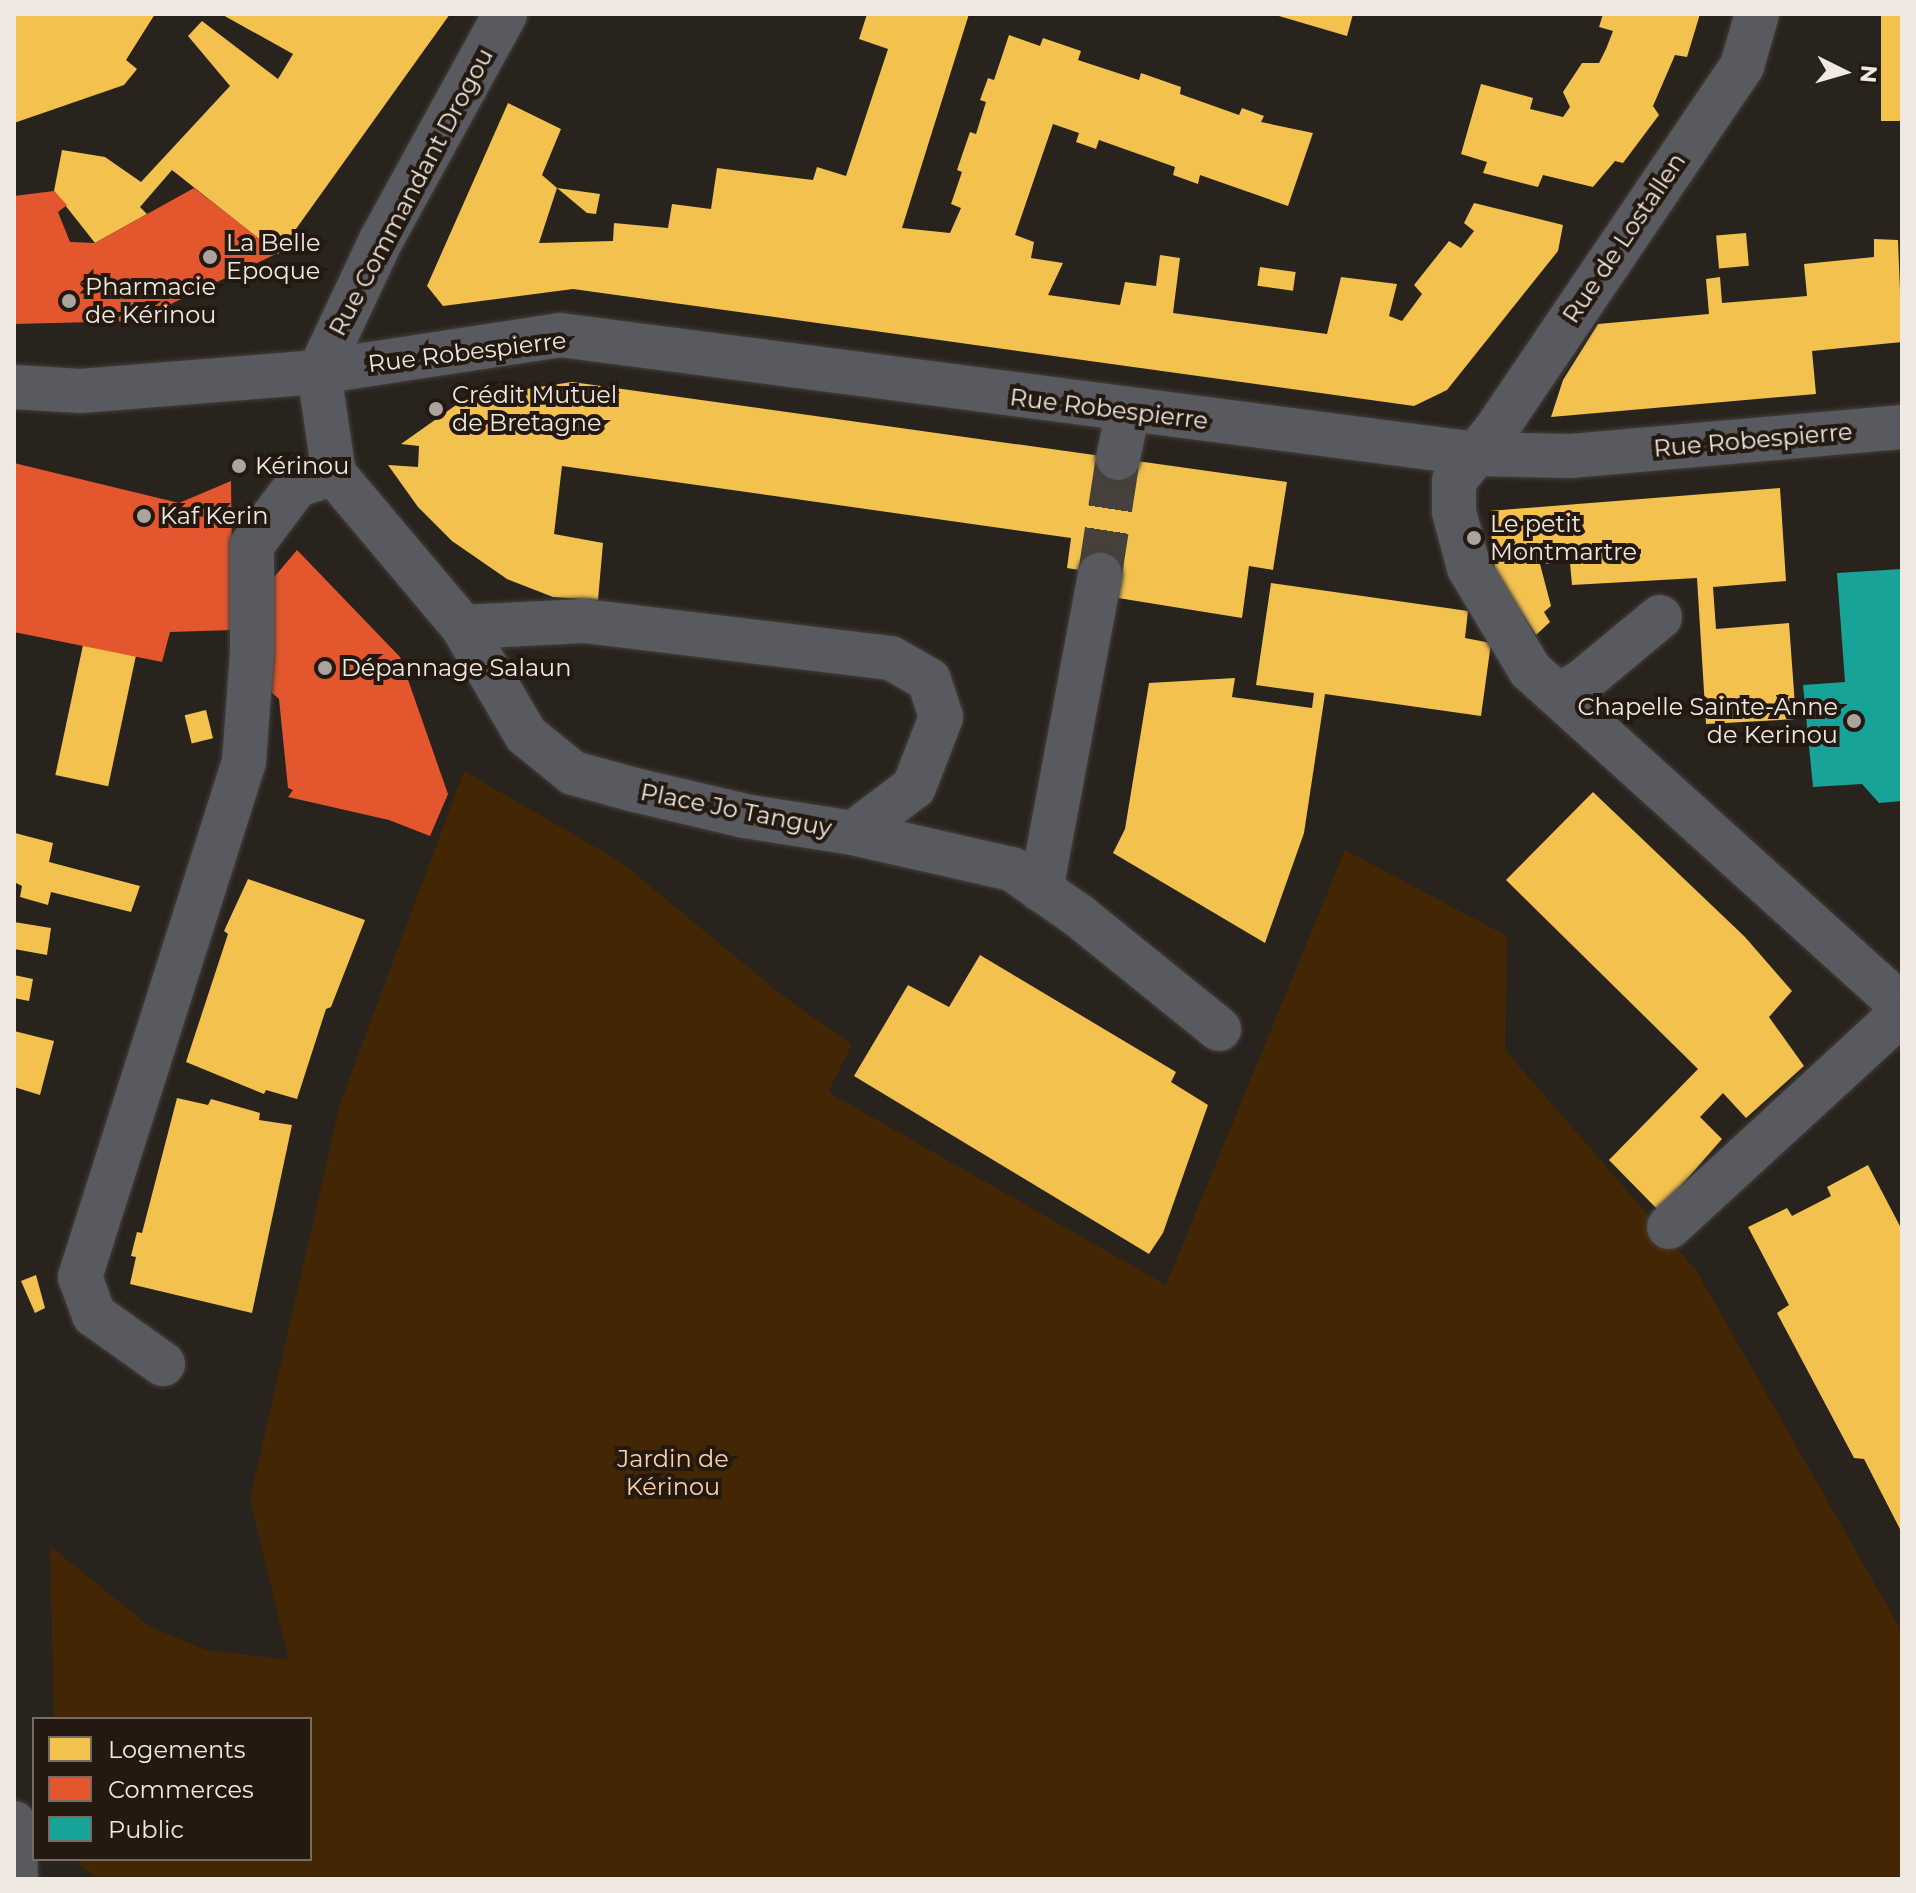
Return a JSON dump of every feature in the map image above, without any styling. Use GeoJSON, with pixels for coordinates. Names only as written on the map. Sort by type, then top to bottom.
{"type":"FeatureCollection","features":[{"type":"Feature","properties":{"kind":"street","name":"Rue Commandant Drogou"},"geometry":{"type":"LineString","coordinates":[[319,372],[381,240],[505,14]]}},
{"type":"Feature","properties":{"kind":"street","name":"Rue de Lostallen"},"geometry":{"type":"LineString","coordinates":[[1757,14],[1742,66],[1476,454],[1454,481],[1454,512],[1469,568],[1530,670],[1902,1006]]}},
{"type":"Feature","properties":{"kind":"street","name":"Rue Robespierre"},"geometry":{"type":"LineString","coordinates":[[14,387],[81,391],[319,372],[560,335],[1476,454],[1571,456],[1902,427]]}},
{"type":"Feature","properties":{"kind":"street"},"geometry":{"type":"LineString","coordinates":[[163,1364],[94,1315],[80,1277],[244,762],[252,545],[297,485],[334,474],[319,372]]}},
{"type":"Feature","properties":{"kind":"street"},"geometry":{"type":"LineString","coordinates":[[1118,458],[1128,411]]}},
{"type":"Feature","properties":{"kind":"street","name":"Place Jo Tanguy"},"geometry":{"type":"LineString","coordinates":[[334,474],[463,627],[526,735],[573,773],[745,816],[853,833],[914,787],[941,717],[929,680],[891,658],[584,621],[463,627]]}},
{"type":"Feature","properties":{"kind":"street"},"geometry":{"type":"LineString","coordinates":[[1041,890],[1100,574]]}},
{"type":"Feature","properties":{"kind":"street"},"geometry":{"type":"LineString","coordinates":[[1558,695],[1583,681],[1660,617]]}},
{"type":"Feature","properties":{"kind":"street"},"geometry":{"type":"LineString","coordinates":[[853,833],[968,855],[1012,869],[1219,1029]]}},
{"type":"Feature","properties":{"kind":"street"},"geometry":{"type":"LineString","coordinates":[[1669,1227],[1902,1013]]}},
{"type":"Feature","properties":{"kind":"street"},"geometry":{"type":"LineString","coordinates":[[14,1823],[16,1879]]}},
{"type":"Feature","properties":{"kind":"green space","name":"Jardin de Kérinou"},"geometry":{"type":"Polygon","coordinates":[[[464,771],[621,862],[783,996],[852,1044],[828,1092],[1166,1285],[1345,850],[1507,936],[1505,1050],[1696,1270],[1902,1632],[1902,1879],[99,1879],[78,1861],[312,1861],[312,1717],[54,1717],[50,1546],[149,1626],[206,1650],[289,1660],[250,1499],[340,1104],[464,771]]]}},
{"type":"Feature","properties":{"kind":"building: Logements"},"geometry":{"type":"Polygon","coordinates":[[[14,14],[155,14],[126,60],[137,69],[124,85],[14,123],[14,14]]]}},
{"type":"Feature","properties":{"kind":"building: Logements"},"geometry":{"type":"Polygon","coordinates":[[[221,14],[450,14],[278,254],[172,170],[140,207],[147,214],[95,243],[54,191],[62,150],[105,157],[141,182],[230,86],[188,36],[202,21],[278,79],[293,54],[221,14]]]}},
{"type":"Feature","properties":{"kind":"building: Logements"},"geometry":{"type":"Polygon","coordinates":[[[867,14],[969,14],[902,228],[950,233],[961,208],[951,204],[962,172],[957,170],[970,132],[976,134],[986,102],[980,100],[988,78],[994,80],[1009,35],[1040,46],[1043,38],[1081,51],[1078,60],[1139,80],[1141,73],[1181,87],[1180,94],[1239,115],[1242,108],[1264,116],[1261,122],[1313,133],[1288,206],[1200,175],[1198,184],[1173,175],[1175,167],[1099,140],[1096,149],[1076,142],[1079,133],[1053,124],[1015,235],[1034,242],[1031,258],[1063,263],[1048,295],[1120,305],[1125,282],[1156,286],[1160,255],[1180,258],[1173,313],[1327,334],[1341,277],[1397,284],[1389,316],[1402,321],[1422,294],[1414,285],[1449,241],[1461,248],[1474,231],[1464,223],[1474,203],[1563,225],[1558,251],[1447,390],[1414,406],[573,289],[443,306],[427,286],[508,103],[561,129],[542,175],[557,188],[539,243],[613,241],[614,223],[668,228],[672,204],[711,209],[717,168],[813,180],[817,167],[846,176],[888,49],[859,39],[867,14]]]}},
{"type":"Feature","properties":{"kind":"building: Logements"},"geometry":{"type":"Polygon","coordinates":[[[1272,14],[1353,14],[1347,36],[1272,14]]]}},
{"type":"Feature","properties":{"kind":"building: Logements"},"geometry":{"type":"Polygon","coordinates":[[[1603,14],[1700,14],[1687,57],[1675,55],[1653,106],[1659,115],[1623,163],[1615,161],[1593,187],[1543,175],[1538,187],[1483,173],[1487,162],[1461,154],[1481,84],[1533,98],[1530,109],[1563,117],[1570,107],[1563,92],[1582,63],[1599,63],[1613,31],[1599,27],[1603,14]]]}},
{"type":"Feature","properties":{"kind":"building: Logements"},"geometry":{"type":"Polygon","coordinates":[[[1881,14],[1902,14],[1902,121],[1881,121],[1881,14]]]}},
{"type":"Feature","properties":{"kind":"building: Logements"},"geometry":{"type":"Polygon","coordinates":[[[557,188],[600,194],[596,214],[587,213],[557,188]]]}},
{"type":"Feature","properties":{"kind":"building: Logements"},"geometry":{"type":"Polygon","coordinates":[[[1746,233],[1749,266],[1719,268],[1716,236],[1746,233]]]}},
{"type":"Feature","properties":{"kind":"building: Logements"},"geometry":{"type":"Polygon","coordinates":[[[1874,239],[1898,240],[1902,342],[1812,351],[1816,394],[1551,417],[1563,380],[1598,324],[1709,314],[1706,279],[1720,277],[1722,303],[1807,296],[1804,264],[1874,257],[1874,239]]]}},
{"type":"Feature","properties":{"kind":"building: Logements"},"geometry":{"type":"Polygon","coordinates":[[[1260,267],[1296,272],[1293,291],[1257,286],[1260,267]]]}},
{"type":"Feature","properties":{"kind":"building: Logements"},"geometry":{"type":"Polygon","coordinates":[[[572,382],[1287,482],[1273,570],[1249,566],[1242,618],[1118,598],[1121,577],[1067,568],[1071,538],[562,466],[554,534],[603,543],[598,600],[553,597],[507,579],[452,541],[418,507],[388,465],[418,467],[419,446],[401,444],[466,398],[572,382]]]}},
{"type":"Feature","properties":{"kind":"building: Logements"},"geometry":{"type":"Polygon","coordinates":[[[1780,488],[1786,581],[1713,587],[1716,629],[1789,623],[1796,719],[1706,724],[1697,578],[1572,585],[1570,563],[1540,564],[1551,606],[1544,612],[1550,622],[1536,635],[1495,572],[1489,511],[1780,488]]]}},
{"type":"Feature","properties":{"kind":"building: Logements"},"geometry":{"type":"Polygon","coordinates":[[[1271,583],[1468,611],[1465,638],[1491,643],[1481,716],[1325,694],[1304,833],[1265,943],[1113,853],[1125,829],[1149,683],[1235,678],[1232,697],[1312,708],[1314,693],[1256,685],[1271,583]]]}},
{"type":"Feature","properties":{"kind":"building: Logements"},"geometry":{"type":"Polygon","coordinates":[[[83,645],[136,656],[108,786],[55,775],[83,645]]]}},
{"type":"Feature","properties":{"kind":"building: Logements"},"geometry":{"type":"Polygon","coordinates":[[[206,710],[213,738],[192,743],[185,715],[206,710]]]}},
{"type":"Feature","properties":{"kind":"building: Logements"},"geometry":{"type":"Polygon","coordinates":[[[1593,792],[1745,937],[1792,991],[1769,1017],[1804,1066],[1746,1118],[1723,1093],[1700,1117],[1722,1139],[1659,1211],[1609,1160],[1698,1069],[1506,880],[1593,792]]]}},
{"type":"Feature","properties":{"kind":"building: Logements"},"geometry":{"type":"Polygon","coordinates":[[[15,833],[53,843],[49,862],[140,886],[131,912],[51,892],[48,905],[20,897],[22,886],[14,882],[15,833]]]}},
{"type":"Feature","properties":{"kind":"building: Logements"},"geometry":{"type":"Polygon","coordinates":[[[248,879],[365,920],[331,1007],[326,1009],[297,1099],[266,1090],[264,1094],[186,1062],[228,934],[224,931],[248,879]]]}},
{"type":"Feature","properties":{"kind":"building: Logements"},"geometry":{"type":"Polygon","coordinates":[[[14,922],[51,928],[47,955],[14,949],[14,922]]]}},
{"type":"Feature","properties":{"kind":"building: Logements"},"geometry":{"type":"Polygon","coordinates":[[[980,955],[1176,1072],[1171,1082],[1208,1105],[1163,1233],[1149,1254],[854,1076],[908,985],[949,1007],[980,955]]]}},
{"type":"Feature","properties":{"kind":"building: Logements"},"geometry":{"type":"Polygon","coordinates":[[[14,975],[33,979],[29,1001],[14,998],[14,975]]]}},
{"type":"Feature","properties":{"kind":"building: Logements"},"geometry":{"type":"Polygon","coordinates":[[[14,1031],[54,1041],[40,1095],[14,1087],[14,1031]]]}},
{"type":"Feature","properties":{"kind":"building: Logements"},"geometry":{"type":"Polygon","coordinates":[[[177,1098],[208,1105],[211,1099],[260,1113],[259,1120],[292,1125],[252,1313],[130,1284],[136,1257],[131,1256],[137,1232],[142,1233],[177,1098]]]}},
{"type":"Feature","properties":{"kind":"building: Logements"},"geometry":{"type":"Polygon","coordinates":[[[1868,1165],[1902,1230],[1902,1533],[1864,1459],[1854,1458],[1777,1313],[1789,1305],[1748,1227],[1787,1208],[1792,1216],[1831,1196],[1827,1187],[1868,1165]]]}},
{"type":"Feature","properties":{"kind":"building: Logements"},"geometry":{"type":"Polygon","coordinates":[[[36,1275],[45,1308],[35,1313],[21,1281],[36,1275]]]}},
{"type":"Feature","properties":{"kind":"building: Commerces"},"geometry":{"type":"Polygon","coordinates":[[[194,188],[278,253],[135,321],[14,324],[14,196],[54,191],[67,205],[58,212],[70,242],[95,243],[194,188]]]}},
{"type":"Feature","properties":{"kind":"building: Commerces"},"geometry":{"type":"Polygon","coordinates":[[[14,463],[179,503],[231,481],[233,630],[170,632],[162,662],[14,632],[14,463]]]}},
{"type":"Feature","properties":{"kind":"building: Commerces"},"geometry":{"type":"Polygon","coordinates":[[[297,550],[400,657],[448,794],[430,836],[389,820],[288,797],[293,790],[288,788],[279,699],[271,692],[265,588],[297,550]]]}},
{"type":"Feature","properties":{"kind":"building: Public","name":"Chapelle Sainte-Anne de Kerinou"},"geometry":{"type":"Polygon","coordinates":[[[1902,569],[1902,801],[1879,803],[1862,784],[1813,787],[1803,685],[1845,682],[1837,573],[1902,569]]]}},
{"type":"Feature","properties":{"kind":"tunnel"},"geometry":{"type":"LineString","coordinates":[[1100,574],[1118,458]]}},
{"type":"Feature","properties":{"kind":"place","name":"La Belle Epoque"},"geometry":{"type":"Point","coordinates":[210,257]}},
{"type":"Feature","properties":{"kind":"place","name":"Pharmacie de Kérinou"},"geometry":{"type":"Point","coordinates":[69,301]}},
{"type":"Feature","properties":{"kind":"place","name":"Crédit Mutuel de Bretagne"},"geometry":{"type":"Point","coordinates":[436,409]}},
{"type":"Feature","properties":{"kind":"place","name":"Kérinou"},"geometry":{"type":"Point","coordinates":[239,466]}},
{"type":"Feature","properties":{"kind":"place","name":"Kaf Kerin"},"geometry":{"type":"Point","coordinates":[144,516]}},
{"type":"Feature","properties":{"kind":"place","name":"Le petit Montmartre"},"geometry":{"type":"Point","coordinates":[1474,538]}},
{"type":"Feature","properties":{"kind":"place","name":"Dépannage Salaun"},"geometry":{"type":"Point","coordinates":[325,668]}},
{"type":"Feature","properties":{"kind":"place","name":"Chapelle Sainte-Anne de Kerinou"},"geometry":{"type":"Point","coordinates":[1854,721]}}]}
